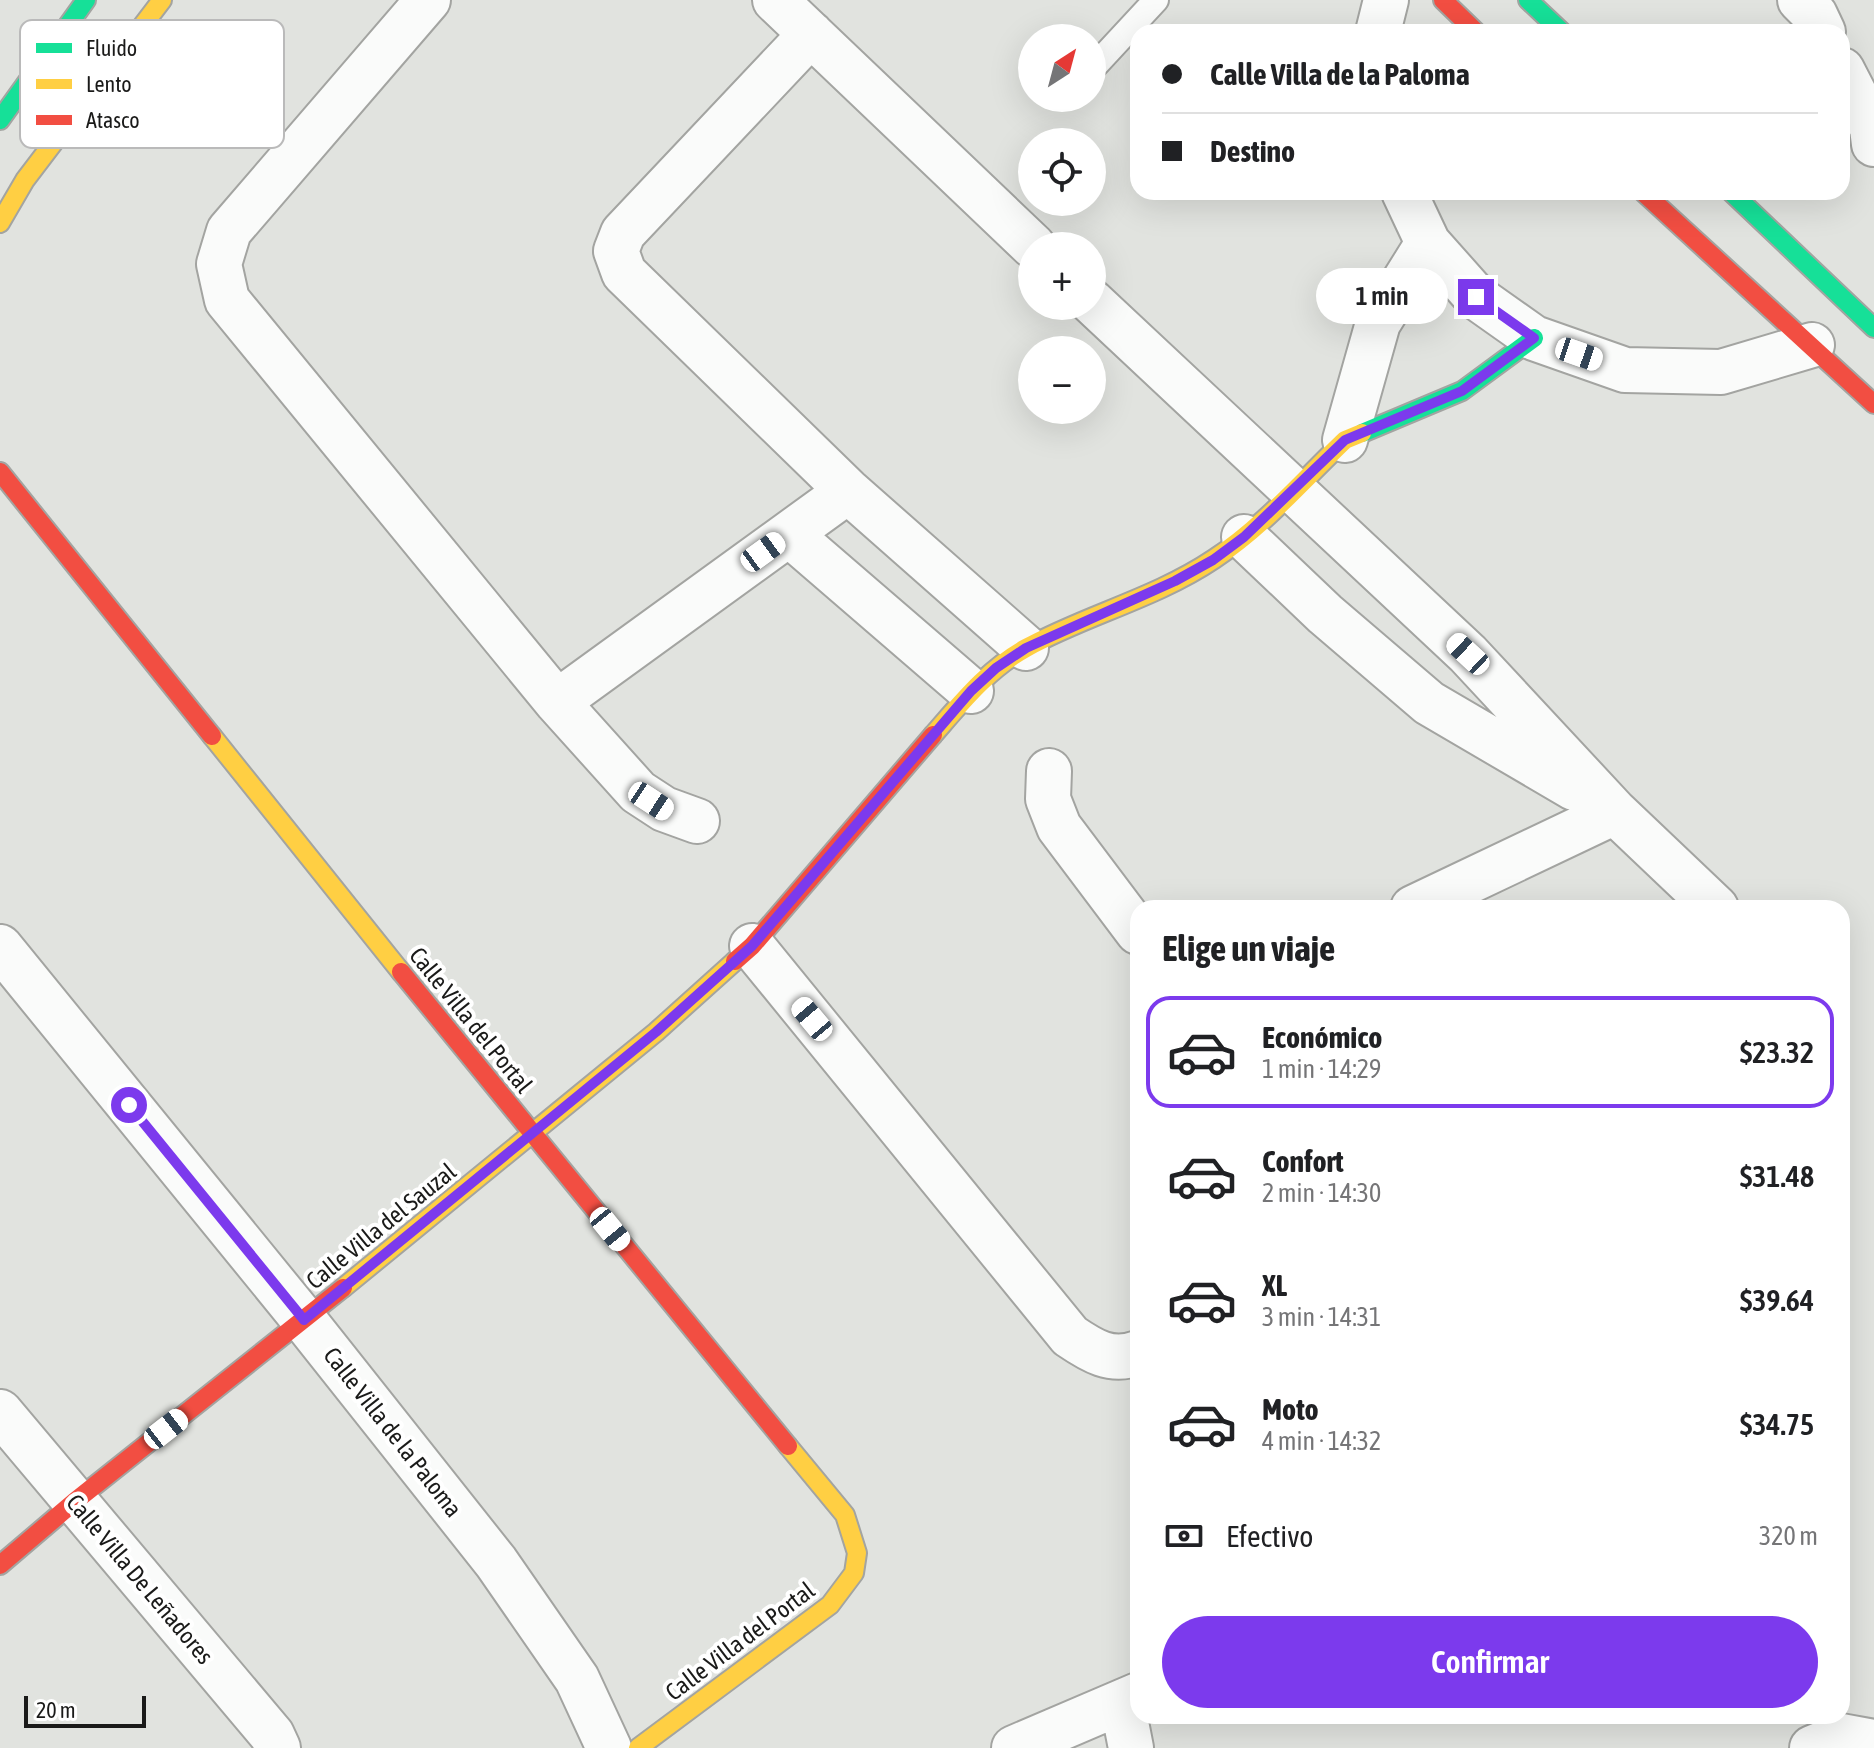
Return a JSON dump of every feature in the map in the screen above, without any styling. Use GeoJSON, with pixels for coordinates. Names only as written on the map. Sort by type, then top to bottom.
{"type":"FeatureCollection","features":[{"type":"Feature","properties":{"kind":"street"},"geometry":{"type":"LineString","coordinates":[[72,20],[86,0]]}},
{"type":"Feature","properties":{"kind":"street"},"geometry":{"type":"LineString","coordinates":[[147,20],[162,0]]}},
{"type":"Feature","properties":{"kind":"street"},"geometry":{"type":"LineString","coordinates":[[428,0],[229,231],[219,264],[227,300],[557,702],[638,792],[664,809],[697,821]]}},
{"type":"Feature","properties":{"kind":"street"},"geometry":{"type":"LineString","coordinates":[[775,0],[1018,232]]}},
{"type":"Feature","properties":{"kind":"street"},"geometry":{"type":"LineString","coordinates":[[1380,24],[1386,0]]}},
{"type":"Feature","properties":{"kind":"street"},"geometry":{"type":"LineString","coordinates":[[1443,0],[1468,24]]}},
{"type":"Feature","properties":{"kind":"street"},"geometry":{"type":"LineString","coordinates":[[1528,0],[1554,24]]}},
{"type":"Feature","properties":{"kind":"street"},"geometry":{"type":"LineString","coordinates":[[811,34],[623,233],[616,251],[624,273],[848,491],[1026,648]]}},
{"type":"Feature","properties":{"kind":"street"},"geometry":{"type":"LineString","coordinates":[[1850,85],[1872,128],[1874,144]]}},
{"type":"Feature","properties":{"kind":"street"},"geometry":{"type":"LineString","coordinates":[[0,120],[20,92]]}},
{"type":"Feature","properties":{"kind":"street"},"geometry":{"type":"LineString","coordinates":[[0,223],[25,180],[49,148]]}},
{"type":"Feature","properties":{"kind":"street"},"geometry":{"type":"LineString","coordinates":[[1408,200],[1428,243],[1476,297],[1534,338],[1625,370],[1693,372],[1721,372],[1812,345]]}},
{"type":"Feature","properties":{"kind":"street"},"geometry":{"type":"LineString","coordinates":[[1652,200],[1874,404]]}},
{"type":"Feature","properties":{"kind":"street"},"geometry":{"type":"LineString","coordinates":[[1740,200],[1872,314]]}},
{"type":"Feature","properties":{"kind":"street"},"geometry":{"type":"LineString","coordinates":[[1345,440],[1378,323],[1428,243]]}},
{"type":"Feature","properties":{"kind":"street"},"geometry":{"type":"LineString","coordinates":[[1106,315],[1468,654],[1615,812],[1708,900]]}},
{"type":"Feature","properties":{"kind":"street"},"geometry":{"type":"LineString","coordinates":[[1345,440],[1462,391],[1534,338]]}},
{"type":"Feature","properties":{"kind":"street","name":"Calle Villa del Sauzal"},"geometry":{"type":"LineString","coordinates":[[0,1565],[656,1032],[752,946],[971,691],[996,668],[1026,648],[1175,581],[1213,560],[1244,537],[1345,440]]}},
{"type":"Feature","properties":{"kind":"street","name":"Calle Villa del Portal"},"geometry":{"type":"LineString","coordinates":[[0,472],[531,1134],[845,1515],[855,1537],[858,1567],[845,1590],[830,1605],[638,1748]]}},
{"type":"Feature","properties":{"kind":"street"},"geometry":{"type":"LineString","coordinates":[[557,702],[848,491]]}},
{"type":"Feature","properties":{"kind":"street"},"geometry":{"type":"LineString","coordinates":[[789,534],[971,691]]}},
{"type":"Feature","properties":{"kind":"street"},"geometry":{"type":"LineString","coordinates":[[1244,537],[1325,614],[1429,703],[1615,812]]}},
{"type":"Feature","properties":{"kind":"street"},"geometry":{"type":"LineString","coordinates":[[1049,771],[1048,799],[1059,827],[1130,921]]}},
{"type":"Feature","properties":{"kind":"street"},"geometry":{"type":"LineString","coordinates":[[1430,900],[1615,812]]}},
{"type":"Feature","properties":{"kind":"street"},"geometry":{"type":"LineString","coordinates":[[752,946],[1070,1336],[1096,1353],[1123,1358],[1130,1356]]}},
{"type":"Feature","properties":{"kind":"street","name":"Calle Villa de la Paloma"},"geometry":{"type":"LineString","coordinates":[[0,947],[304,1320],[496,1562],[577,1679],[609,1748]]}},
{"type":"Feature","properties":{"kind":"street","name":"Calle Villa De Leñadores"},"geometry":{"type":"LineString","coordinates":[[0,1412],[272,1735],[278,1748]]}},
{"type":"Feature","properties":{"kind":"street"},"geometry":{"type":"LineString","coordinates":[[1014,1748],[1130,1698]]}},
{"type":"Feature","properties":{"kind":"street"},"geometry":{"type":"LineString","coordinates":[[1131,1724],[1131,1748]]}},
{"type":"Feature","properties":{"kind":"street"},"geometry":{"type":"LineString","coordinates":[[1812,1748],[1841,1736],[1874,1742]]}},
{"type":"Feature","properties":{"kind":"lane"},"geometry":{"type":"LineString","coordinates":[[1134,24],[1156,0]]}},
{"type":"Feature","properties":{"kind":"lane"},"geometry":{"type":"LineString","coordinates":[[1106,54],[1130,28]]}},
{"type":"Feature","properties":{"kind":"traffic: fast"},"geometry":{"type":"LineString","coordinates":[[72,20],[86,0]]}},
{"type":"Feature","properties":{"kind":"traffic: fast"},"geometry":{"type":"LineString","coordinates":[[1528,0],[1554,24]]}},
{"type":"Feature","properties":{"kind":"traffic: fast"},"geometry":{"type":"LineString","coordinates":[[0,120],[20,92]]}},
{"type":"Feature","properties":{"kind":"traffic: fast"},"geometry":{"type":"LineString","coordinates":[[1739,200],[1874,328]]}},
{"type":"Feature","properties":{"kind":"traffic: fast"},"geometry":{"type":"LineString","coordinates":[[1362,433],[1462,391],[1534,338]]}},
{"type":"Feature","properties":{"kind":"traffic: slow"},"geometry":{"type":"LineString","coordinates":[[147,20],[162,0]]}},
{"type":"Feature","properties":{"kind":"traffic: slow"},"geometry":{"type":"LineString","coordinates":[[0,223],[25,180],[49,148]]}},
{"type":"Feature","properties":{"kind":"traffic: slow"},"geometry":{"type":"LineString","coordinates":[[933,735],[976,687],[1012,656],[1049,636],[1169,585],[1214,559],[1266,518],[1345,440],[1362,433]]}},
{"type":"Feature","properties":{"kind":"traffic: slow"},"geometry":{"type":"LineString","coordinates":[[212,736],[401,972]]}},
{"type":"Feature","properties":{"kind":"traffic: slow"},"geometry":{"type":"LineString","coordinates":[[343,1288],[656,1032],[735,961]]}},
{"type":"Feature","properties":{"kind":"traffic: slow"},"geometry":{"type":"LineString","coordinates":[[638,1748],[830,1605],[854,1573],[857,1553],[845,1515],[788,1446]]}},
{"type":"Feature","properties":{"kind":"traffic: jam"},"geometry":{"type":"LineString","coordinates":[[1443,0],[1468,24]]}},
{"type":"Feature","properties":{"kind":"traffic: jam"},"geometry":{"type":"LineString","coordinates":[[1652,200],[1874,404]]}},
{"type":"Feature","properties":{"kind":"traffic: jam"},"geometry":{"type":"LineString","coordinates":[[0,472],[212,736]]}},
{"type":"Feature","properties":{"kind":"traffic: jam"},"geometry":{"type":"LineString","coordinates":[[735,961],[752,946],[933,735]]}},
{"type":"Feature","properties":{"kind":"traffic: jam"},"geometry":{"type":"LineString","coordinates":[[401,972],[788,1446]]}},
{"type":"Feature","properties":{"kind":"traffic: jam"},"geometry":{"type":"LineString","coordinates":[[0,1565],[74,1502],[343,1288]]}},
{"type":"Feature","properties":{"kind":"route"},"geometry":{"type":"LineString","coordinates":[[129,1105],[304,1320],[656,1032],[752,946],[971,691],[996,668],[1026,648],[1175,581],[1213,560],[1244,537],[1345,440],[1462,391],[1534,338],[1476,297]]}}]}
